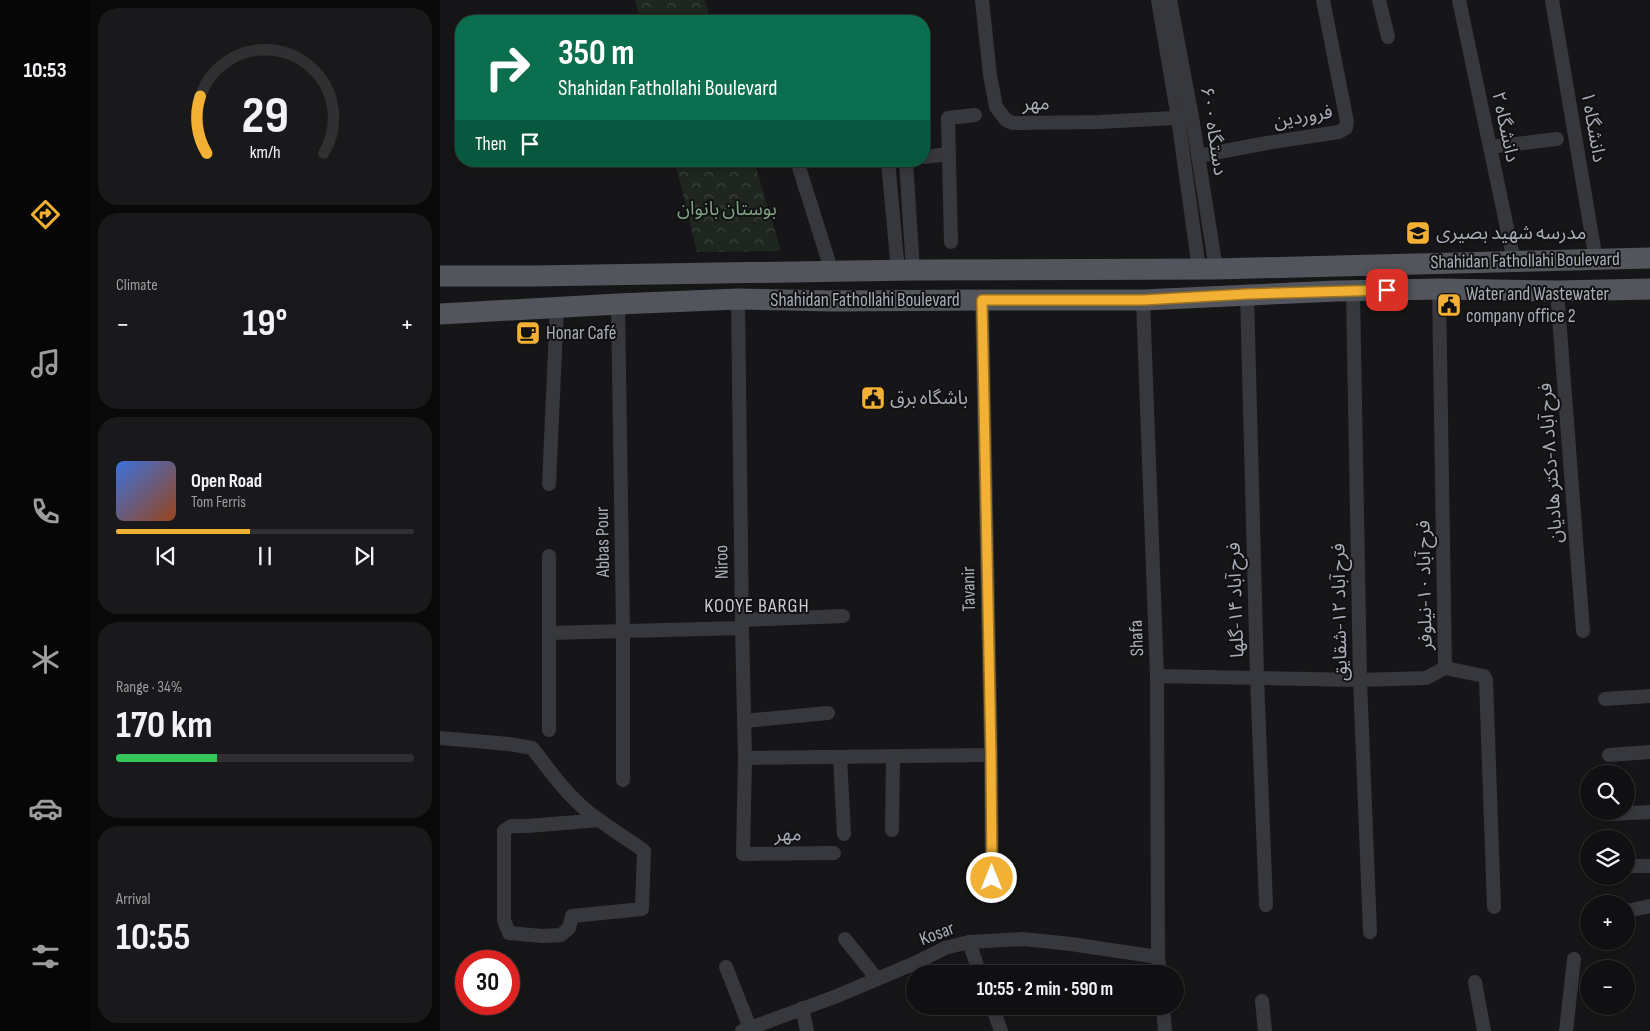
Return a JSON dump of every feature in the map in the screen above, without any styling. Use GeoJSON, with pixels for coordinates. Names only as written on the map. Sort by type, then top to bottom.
{"type":"FeatureCollection","features":[{"type":"Feature","properties":{"kind":"main road","name":"Shahidan Fathollahi Boulevard"},"geometry":{"type":"LineString","coordinates":[[440,276],[906,270],[1208,269],[1650,258]]}},
{"type":"Feature","properties":{"kind":"main road","name":"Shahidan Fathollahi Boulevard"},"geometry":{"type":"LineString","coordinates":[[440,314],[618,304],[738,300],[1143,300],[1353,290],[1557,291],[1650,289]]}},
{"type":"Feature","properties":{"kind":"main road"},"geometry":{"type":"LineString","coordinates":[[440,308],[499,306],[513,310]]}},
{"type":"Feature","properties":{"kind":"street","name":"مهر"},"geometry":{"type":"LineString","coordinates":[[982,0],[991,83],[996,107],[1006,120],[1013,123],[1185,117]]}},
{"type":"Feature","properties":{"kind":"street","name":"۶۰۰ دستگاه"},"geometry":{"type":"LineString","coordinates":[[1158,0],[1185,117],[1198,156],[1208,269]]}},
{"type":"Feature","properties":{"kind":"street","name":"۶۰۰ دستگاه"},"geometry":{"type":"LineString","coordinates":[[1170,0],[1185,117],[1208,269]]}},
{"type":"Feature","properties":{"kind":"street","name":"فروردین"},"geometry":{"type":"LineString","coordinates":[[1198,156],[1339,132],[1346,128],[1347,122],[1323,0]]}},
{"type":"Feature","properties":{"kind":"street"},"geometry":{"type":"LineString","coordinates":[[1379,0],[1388,37]]}},
{"type":"Feature","properties":{"kind":"street","name":"دانشگاه ۲"},"geometry":{"type":"LineString","coordinates":[[1459,0],[1514,261]]}},
{"type":"Feature","properties":{"kind":"street","name":"دانشگاه ۱"},"geometry":{"type":"LineString","coordinates":[[1552,0],[1596,260]]}},
{"type":"Feature","properties":{"kind":"street"},"geometry":{"type":"LineString","coordinates":[[951,242],[948,118],[975,115]]}},
{"type":"Feature","properties":{"kind":"street"},"geometry":{"type":"LineString","coordinates":[[1490,147],[1557,139]]}},
{"type":"Feature","properties":{"kind":"street"},"geometry":{"type":"LineString","coordinates":[[930,156],[949,154]]}},
{"type":"Feature","properties":{"kind":"street"},"geometry":{"type":"LineString","coordinates":[[799,167],[832,272]]}},
{"type":"Feature","properties":{"kind":"street"},"geometry":{"type":"LineString","coordinates":[[889,167],[906,270]]}},
{"type":"Feature","properties":{"kind":"street"},"geometry":{"type":"LineString","coordinates":[[906,167],[906,270]]}},
{"type":"Feature","properties":{"kind":"street","name":"فرح آباد ۱۰-نیلوفر"},"geometry":{"type":"LineString","coordinates":[[1439,289],[1445,668],[1484,676],[1486,680],[1494,907]]}},
{"type":"Feature","properties":{"kind":"street","name":"فرح آباد ۱۲-شقایق"},"geometry":{"type":"LineString","coordinates":[[1353,290],[1360,680],[1370,932]]}},
{"type":"Feature","properties":{"kind":"street","name":"فرح آباد ۸-دکتر هادیان"},"geometry":{"type":"LineString","coordinates":[[1557,291],[1583,631]]}},
{"type":"Feature","properties":{"kind":"street","name":"فرح آباد ۱۴-گلها"},"geometry":{"type":"LineString","coordinates":[[1247,294],[1257,677],[1266,906]]}},
{"type":"Feature","properties":{"kind":"street","name":"Niroo"},"geometry":{"type":"LineString","coordinates":[[738,300],[745,758],[742,854]]}},
{"type":"Feature","properties":{"kind":"street","name":"Tavanir"},"geometry":{"type":"LineString","coordinates":[[982,300],[992,878]]}},
{"type":"Feature","properties":{"kind":"street","name":"Shafa"},"geometry":{"type":"LineString","coordinates":[[1143,300],[1157,676],[1159,965]]}},
{"type":"Feature","properties":{"kind":"street","name":"Abbas Pour"},"geometry":{"type":"LineString","coordinates":[[618,304],[623,630],[623,780]]}},
{"type":"Feature","properties":{"kind":"street"},"geometry":{"type":"LineString","coordinates":[[549,484],[557,307]]}},
{"type":"Feature","properties":{"kind":"street"},"geometry":{"type":"LineString","coordinates":[[549,556],[549,730]]}},
{"type":"Feature","properties":{"kind":"street"},"geometry":{"type":"LineString","coordinates":[[549,633],[742,624],[843,616]]}},
{"type":"Feature","properties":{"kind":"street"},"geometry":{"type":"LineString","coordinates":[[1157,676],[1360,680],[1426,678],[1445,668]]}},
{"type":"Feature","properties":{"kind":"street"},"geometry":{"type":"LineString","coordinates":[[1605,699],[1650,696]]}},
{"type":"Feature","properties":{"kind":"street"},"geometry":{"type":"LineString","coordinates":[[744,721],[828,714]]}},
{"type":"Feature","properties":{"kind":"street"},"geometry":{"type":"LineString","coordinates":[[440,738],[532,748],[585,810],[600,820],[644,851],[642,909],[572,916],[569,928],[561,935],[542,936],[509,933],[504,920],[504,831],[511,826],[600,820]]}},
{"type":"Feature","properties":{"kind":"street"},"geometry":{"type":"LineString","coordinates":[[1609,755],[1650,752]]}},
{"type":"Feature","properties":{"kind":"street"},"geometry":{"type":"LineString","coordinates":[[745,758],[991,755]]}},
{"type":"Feature","properties":{"kind":"street"},"geometry":{"type":"LineString","coordinates":[[892,830],[893,756]]}},
{"type":"Feature","properties":{"kind":"street"},"geometry":{"type":"LineString","coordinates":[[840,757],[844,834]]}},
{"type":"Feature","properties":{"kind":"street"},"geometry":{"type":"LineString","coordinates":[[1635,813],[1650,812]]}},
{"type":"Feature","properties":{"kind":"street","name":"مهر"},"geometry":{"type":"LineString","coordinates":[[742,854],[834,853]]}},
{"type":"Feature","properties":{"kind":"street"},"geometry":{"type":"LineString","coordinates":[[1635,866],[1650,866]]}},
{"type":"Feature","properties":{"kind":"street"},"geometry":{"type":"LineString","coordinates":[[1635,909],[1650,906]]}},
{"type":"Feature","properties":{"kind":"street"},"geometry":{"type":"LineString","coordinates":[[845,939],[877,979]]}},
{"type":"Feature","properties":{"kind":"street","name":"Kosar"},"geometry":{"type":"LineString","coordinates":[[746,1030],[836,996],[945,948],[969,942],[1023,939],[1158,956]]}},
{"type":"Feature","properties":{"kind":"street"},"geometry":{"type":"LineString","coordinates":[[969,942],[977,965]]}},
{"type":"Feature","properties":{"kind":"street"},"geometry":{"type":"LineString","coordinates":[[1566,1031],[1574,959]]}},
{"type":"Feature","properties":{"kind":"street"},"geometry":{"type":"LineString","coordinates":[[726,967],[746,1030]]}},
{"type":"Feature","properties":{"kind":"street"},"geometry":{"type":"LineString","coordinates":[[1475,982],[1484,1031]]}},
{"type":"Feature","properties":{"kind":"street"},"geometry":{"type":"LineString","coordinates":[[1262,1002],[1265,1031]]}},
{"type":"Feature","properties":{"kind":"street"},"geometry":{"type":"LineString","coordinates":[[802,1008],[807,1031]]}},
{"type":"Feature","properties":{"kind":"street"},"geometry":{"type":"LineString","coordinates":[[995,1015],[1001,1031]]}},
{"type":"Feature","properties":{"kind":"street"},"geometry":{"type":"LineString","coordinates":[[1164,1015],[1165,1031]]}},
{"type":"Feature","properties":{"kind":"green space"},"geometry":{"type":"Polygon","coordinates":[[[635,0],[705,0],[709,15],[639,15],[635,0]]]}},
{"type":"Feature","properties":{"kind":"green space","name":"بوستان بانوان"},"geometry":{"type":"Polygon","coordinates":[[[676,167],[756,167],[781,251],[697,252],[676,167]]]}},
{"type":"Feature","properties":{"kind":"place","name":"مدرسه شهید بصیری"},"geometry":{"type":"Point","coordinates":[1418,233]}},
{"type":"Feature","properties":{"kind":"place","name":"Water and Wastewater company office 2"},"geometry":{"type":"Point","coordinates":[1449,305]}},
{"type":"Feature","properties":{"kind":"place","name":"Honar Café"},"geometry":{"type":"Point","coordinates":[528,333]}},
{"type":"Feature","properties":{"kind":"place","name":"باشگاه برق"},"geometry":{"type":"Point","coordinates":[873,398]}},
{"type":"Feature","properties":{"kind":"district","name":"KOOYE BARGH"},"geometry":{"type":"Point","coordinates":[757,606]}},
{"type":"Feature","properties":{"kind":"route"},"geometry":{"type":"LineString","coordinates":[[992,878],[982,300],[1143,300],[1336,290],[1387,290]]}}]}
